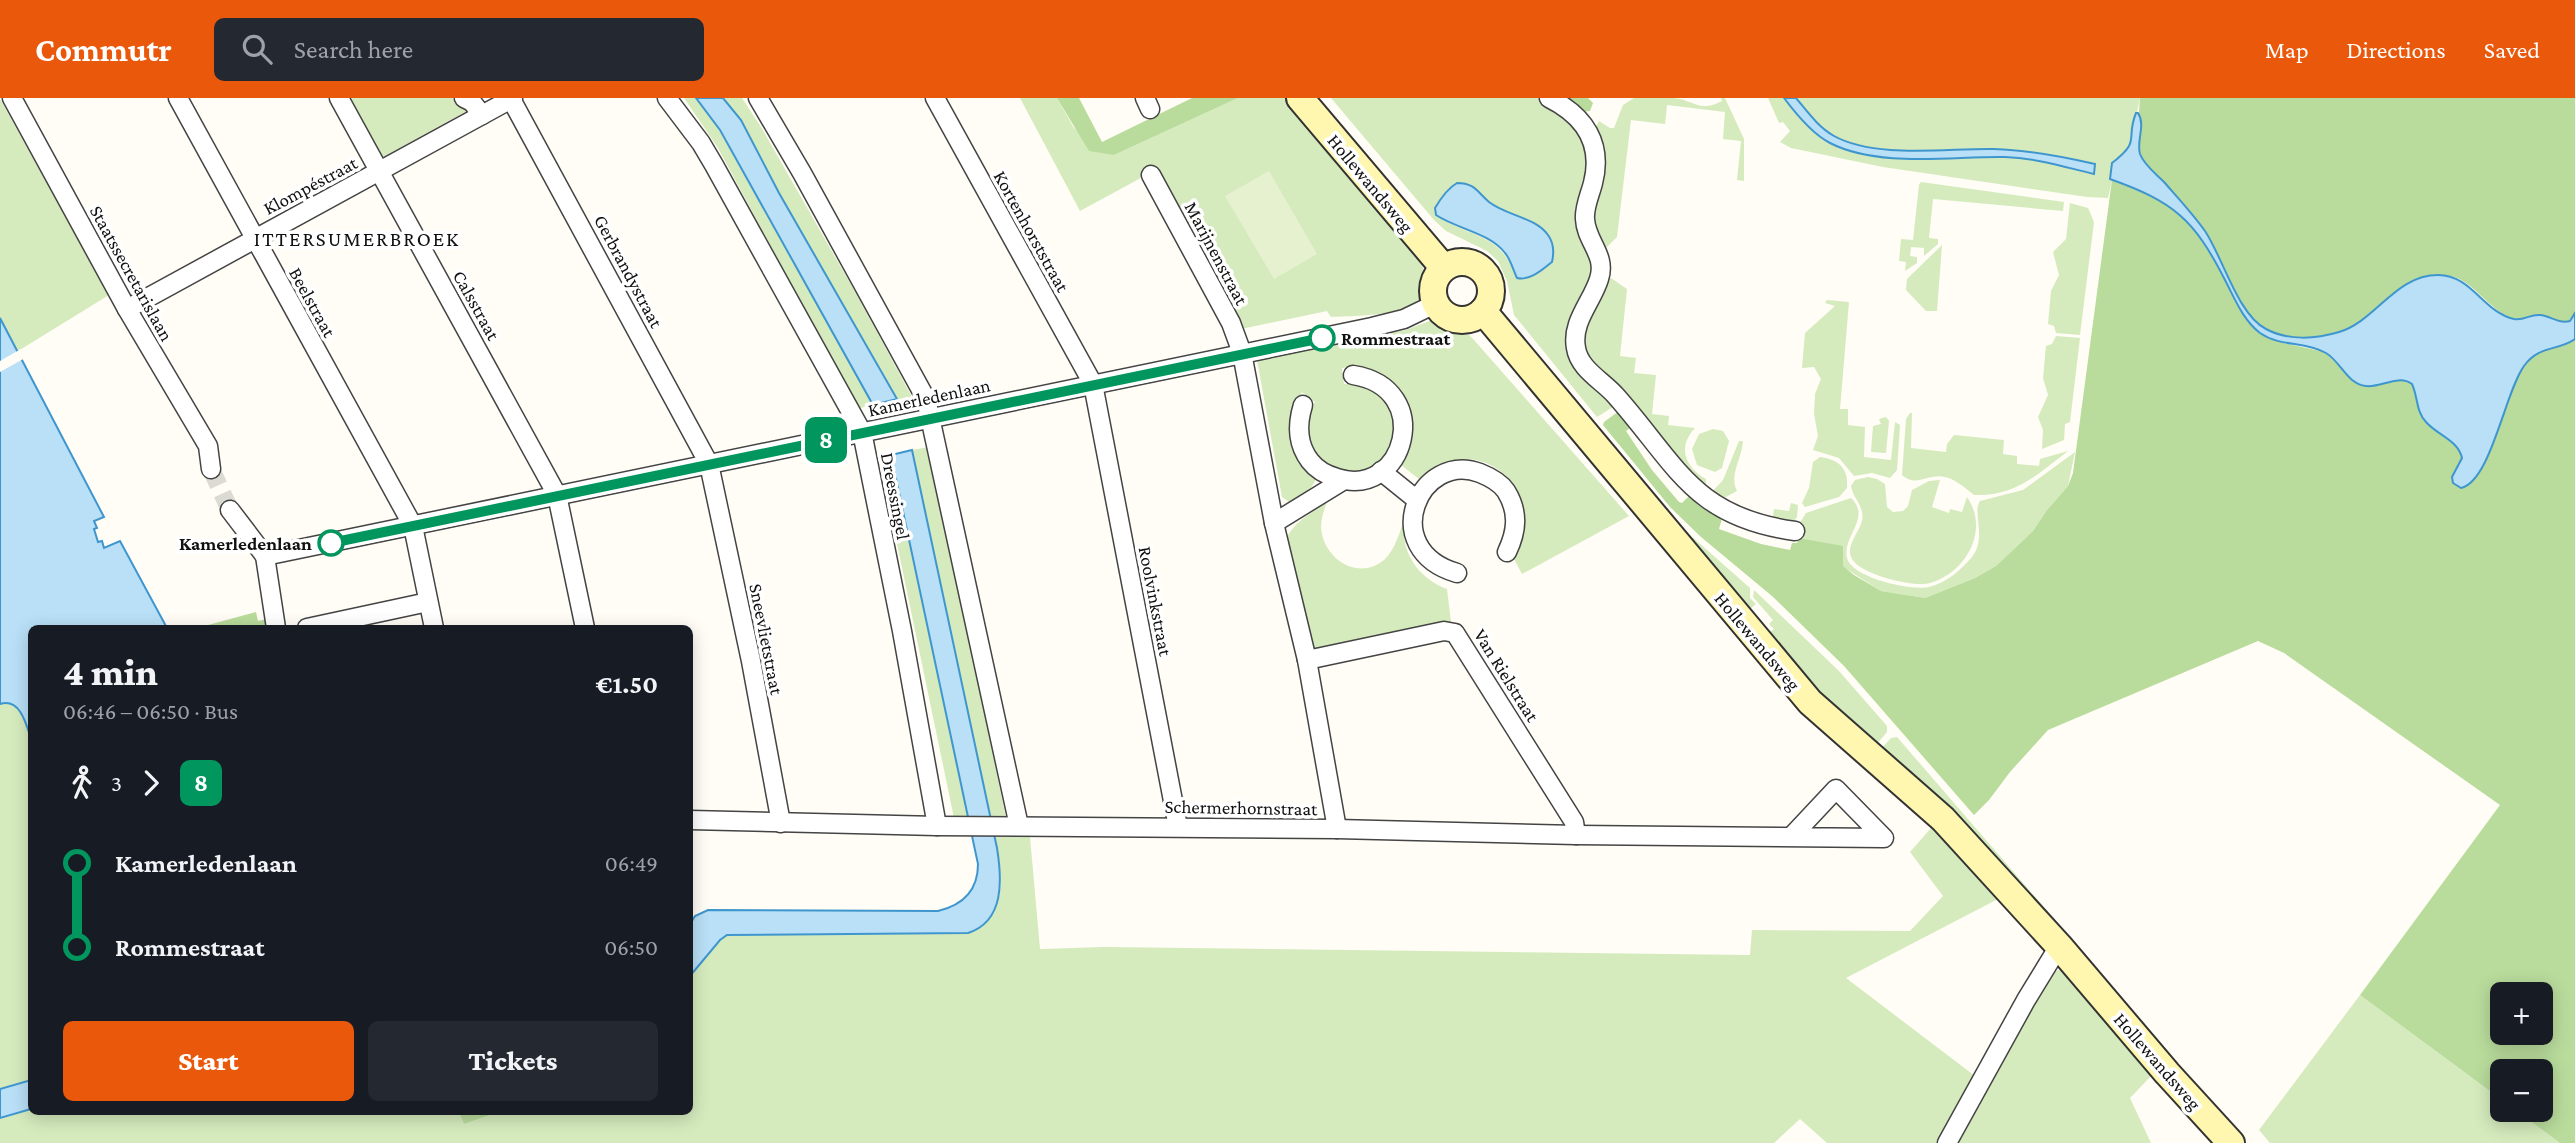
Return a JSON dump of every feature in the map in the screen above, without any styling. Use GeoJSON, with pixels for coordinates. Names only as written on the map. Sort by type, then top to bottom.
{"type":"FeatureCollection","features":[{"type":"Feature","properties":{"kind":"main road","name":"Hollewandsweg"},"geometry":{"type":"LineString","coordinates":[[1300,98],[1443,267]]}},
{"type":"Feature","properties":{"kind":"main road"},"geometry":{"type":"LineString","coordinates":[[1464,261],[1475,264],[1484,271],[1491,293],[1483,311],[1475,317],[1457,320],[1441,312],[1432,294],[1433,284],[1443,267],[1464,261]]}},
{"type":"Feature","properties":{"kind":"main road","name":"Hollewandsweg"},"geometry":{"type":"LineString","coordinates":[[1483,311],[1810,702],[1943,819],[2059,946],[2167,1073],[2231,1143]]}},
{"type":"Feature","properties":{"kind":"street","name":"Staatssecretarislaan"},"geometry":{"type":"LineString","coordinates":[[12,98],[127,309],[208,446],[211,469]]}},
{"type":"Feature","properties":{"kind":"street","name":"Beelstraat"},"geometry":{"type":"LineString","coordinates":[[178,98],[413,526],[433,625]]}},
{"type":"Feature","properties":{"kind":"street","name":"Calsstraat"},"geometry":{"type":"LineString","coordinates":[[339,98],[557,495],[583,625]]}},
{"type":"Feature","properties":{"kind":"street"},"geometry":{"type":"LineString","coordinates":[[464,98],[471,102],[482,116]]}},
{"type":"Feature","properties":{"kind":"street","name":"Klompéstraat"},"geometry":{"type":"LineString","coordinates":[[127,309],[512,98]]}},
{"type":"Feature","properties":{"kind":"street","name":"Gerbrandystraat"},"geometry":{"type":"LineString","coordinates":[[512,98],[709,464]]}},
{"type":"Feature","properties":{"kind":"street","name":"Dreessingel"},"geometry":{"type":"LineString","coordinates":[[667,98],[695,134],[714,165],[862,432],[900,618],[937,826]]}},
{"type":"Feature","properties":{"kind":"street"},"geometry":{"type":"LineString","coordinates":[[758,98],[926,399],[1018,826]]}},
{"type":"Feature","properties":{"kind":"street","name":"Kortenhorststraat"},"geometry":{"type":"LineString","coordinates":[[935,98],[1093,384]]}},
{"type":"Feature","properties":{"kind":"street"},"geometry":{"type":"LineString","coordinates":[[1549,98],[1579,120],[1596,149],[1596,169],[1585,222],[1600,255],[1601,269],[1599,280],[1585,304],[1577,331],[1575,343],[1579,358],[1623,403],[1677,473],[1694,489],[1713,503],[1743,518],[1777,529],[1795,531]]}},
{"type":"Feature","properties":{"kind":"street","name":"Marijnenstraat"},"geometry":{"type":"LineString","coordinates":[[1151,175],[1231,323],[1242,353]]}},
{"type":"Feature","properties":{"kind":"street","name":"Kamerledenlaan"},"geometry":{"type":"LineString","coordinates":[[265,556],[1383,325],[1404,319],[1435,304]]}},
{"type":"Feature","properties":{"kind":"street"},"geometry":{"type":"LineString","coordinates":[[1242,353],[1274,523],[1307,660],[1336,829]]}},
{"type":"Feature","properties":{"kind":"street"},"geometry":{"type":"LineString","coordinates":[[1303,405],[1298,429],[1305,455],[1313,464],[1327,475],[1344,480],[1357,481],[1381,471],[1393,460],[1404,435],[1400,408],[1388,390],[1377,382],[1353,375]]}},
{"type":"Feature","properties":{"kind":"street","name":"Roolvinkstraat"},"geometry":{"type":"LineString","coordinates":[[1093,384],[1178,827]]}},
{"type":"Feature","properties":{"kind":"street","name":"Sneevlietstraat"},"geometry":{"type":"LineString","coordinates":[[709,464],[751,661],[781,823]]}},
{"type":"Feature","properties":{"kind":"street"},"geometry":{"type":"LineString","coordinates":[[1381,471],[1417,500]]}},
{"type":"Feature","properties":{"kind":"street"},"geometry":{"type":"LineString","coordinates":[[1457,573],[1441,568],[1429,560],[1419,548],[1412,517],[1417,500],[1424,489],[1436,478],[1447,473],[1474,471],[1491,477],[1503,487],[1516,515],[1514,536],[1507,552]]}},
{"type":"Feature","properties":{"kind":"street"},"geometry":{"type":"LineString","coordinates":[[1274,523],[1344,480]]}},
{"type":"Feature","properties":{"kind":"street"},"geometry":{"type":"LineString","coordinates":[[230,510],[265,556],[276,625]]}},
{"type":"Feature","properties":{"kind":"street"},"geometry":{"type":"LineString","coordinates":[[321,625],[428,602]]}},
{"type":"Feature","properties":{"kind":"street","name":"Van Rielstraat"},"geometry":{"type":"LineString","coordinates":[[1307,660],[1444,631],[1455,633],[1574,822],[1576,835]]}},
{"type":"Feature","properties":{"kind":"street","name":"Schermerhornstraat"},"geometry":{"type":"LineString","coordinates":[[693,820],[937,826],[1336,829],[1576,835],[1884,838],[1836,789],[1791,837]]}},
{"type":"Feature","properties":{"kind":"street"},"geometry":{"type":"LineString","coordinates":[[1947,1143],[2025,1000],[2059,946]]}},
{"type":"Feature","properties":{"kind":"green space"},"geometry":{"type":"Polygon","coordinates":[[[348,98],[452,98],[472,108],[381,158],[348,98]]]}},
{"type":"Feature","properties":{"kind":"green space"},"geometry":{"type":"Polygon","coordinates":[[[684,98],[696,98],[711,116],[873,405],[860,408],[853,399],[718,148],[684,98]]]}},
{"type":"Feature","properties":{"kind":"green space"},"geometry":{"type":"Polygon","coordinates":[[[723,98],[742,98],[761,127],[912,397],[897,399],[779,193],[741,120],[723,98]]]}},
{"type":"Feature","properties":{"kind":"green space"},"geometry":{"type":"Polygon","coordinates":[[[1020,98],[1057,98],[1074,128],[1114,155],[1238,98],[1286,98],[1417,255],[1425,276],[1424,291],[1416,302],[1384,313],[1331,317],[1327,311],[1241,329],[1153,165],[1139,179],[1080,211],[1020,98]]]}},
{"type":"Feature","properties":{"kind":"green space"},"geometry":{"type":"Polygon","coordinates":[[[1057,98],[1079,98],[1102,142],[1192,98],[1238,98],[1114,155],[1089,151],[1057,98]]]}},
{"type":"Feature","properties":{"kind":"green space"},"geometry":{"type":"Polygon","coordinates":[[[1331,98],[1537,98],[1552,105],[1589,142],[1589,182],[1596,262],[1570,337],[1613,407],[1597,417],[1514,315],[1507,281],[1498,261],[1487,251],[1446,231],[1331,98]],[[1462,183],[1451,186],[1435,207],[1436,215],[1493,243],[1509,262],[1515,276],[1525,279],[1547,266],[1532,223],[1497,207],[1462,183]]]}},
{"type":"Feature","properties":{"kind":"green space"},"geometry":{"type":"Polygon","coordinates":[[[1557,98],[1588,98],[1593,103],[1590,111],[1581,112],[1557,98]]]}},
{"type":"Feature","properties":{"kind":"green space"},"geometry":{"type":"Polygon","coordinates":[[[1634,98],[1674,98],[1708,106],[1725,98],[1744,139],[1744,181],[1737,180],[1741,141],[1723,139],[1725,112],[1667,105],[1665,124],[1631,120],[1617,237],[1605,249],[1591,230],[1595,129],[1599,121],[1614,128],[1623,105],[1634,98]]]}},
{"type":"Feature","properties":{"kind":"green space"},"geometry":{"type":"Polygon","coordinates":[[[1768,98],[1784,98],[1821,137],[1841,148],[1862,154],[1910,159],[2005,157],[2050,163],[2094,174],[2095,164],[2007,149],[1912,151],[1870,148],[1834,136],[1813,118],[1796,98],[2140,98],[2131,142],[2110,179],[2108,198],[1883,167],[1791,148],[1780,142],[1790,131],[1783,122],[1779,123],[1768,98]]]}},
{"type":"Feature","properties":{"kind":"green space"},"geometry":{"type":"Polygon","coordinates":[[[2140,98],[2575,98],[2575,313],[2570,321],[2565,322],[2535,322],[2513,318],[2499,311],[2462,280],[2446,276],[2420,279],[2405,285],[2355,325],[2331,334],[2290,337],[2265,329],[2255,321],[2239,299],[2208,235],[2141,155],[2140,98]]]}},
{"type":"Feature","properties":{"kind":"green space"},"geometry":{"type":"Polygon","coordinates":[[[0,99],[109,295],[18,351],[0,318],[0,99]]]}},
{"type":"Feature","properties":{"kind":"green space"},"geometry":{"type":"Polygon","coordinates":[[[1269,171],[1317,254],[1274,279],[1225,196],[1269,171]]]}},
{"type":"Feature","properties":{"kind":"green space"},"geometry":{"type":"Polygon","coordinates":[[[2112,180],[2156,198],[2189,221],[2205,243],[2246,320],[2284,343],[2325,352],[2357,384],[2374,386],[2402,380],[2412,384],[2423,418],[2430,427],[2456,447],[2462,458],[2452,477],[2507,402],[2527,363],[2548,348],[2575,339],[2575,1143],[2560,1143],[2531,1122],[2553,1122],[2553,1059],[2490,1059],[2490,1091],[2360,995],[2500,805],[2284,653],[2258,641],[2048,730],[1974,815],[1844,666],[1772,596],[1701,537],[1670,507],[1603,425],[1619,411],[1635,424],[1626,431],[1652,470],[1679,502],[1682,503],[1691,494],[1723,515],[1719,529],[1761,544],[1790,550],[1792,543],[1797,543],[1798,538],[1843,546],[1843,566],[1854,575],[1881,591],[1925,598],[1975,578],[1996,566],[2033,531],[2068,486],[2073,473],[2112,180]]]}},
{"type":"Feature","properties":{"kind":"green space"},"geometry":{"type":"Polygon","coordinates":[[[1921,182],[2064,202],[2063,211],[1933,199],[1929,238],[1938,239],[1938,244],[1924,256],[1924,248],[1911,247],[1910,256],[1917,257],[1917,263],[1905,271],[1906,262],[1899,261],[1901,239],[1913,240],[1921,182]]]}},
{"type":"Feature","properties":{"kind":"green space"},"geometry":{"type":"Polygon","coordinates":[[[2070,203],[2088,208],[2094,222],[2080,335],[2056,333],[2054,326],[2048,324],[2051,291],[2059,275],[2053,252],[2066,239],[2070,203]]]}},
{"type":"Feature","properties":{"kind":"green space"},"geometry":{"type":"Polygon","coordinates":[[[1942,245],[1937,311],[1926,311],[1906,290],[1907,279],[1942,245]]]}},
{"type":"Feature","properties":{"kind":"green space"},"geometry":{"type":"Polygon","coordinates":[[[1611,278],[1627,289],[1620,356],[1636,358],[1634,373],[1656,375],[1652,414],[1669,416],[1668,425],[1695,428],[1686,442],[1686,456],[1693,469],[1706,479],[1706,484],[1698,483],[1652,435],[1597,372],[1580,343],[1582,329],[1590,311],[1607,279],[1611,278]]]}},
{"type":"Feature","properties":{"kind":"green space"},"geometry":{"type":"Polygon","coordinates":[[[1827,300],[1849,302],[1840,409],[1848,409],[1848,425],[1865,427],[1864,457],[1891,460],[1895,422],[1900,425],[1897,470],[1890,478],[1872,473],[1854,476],[1839,458],[1813,450],[1818,436],[1814,414],[1815,394],[1821,379],[1814,367],[1802,368],[1805,333],[1835,306],[1825,303],[1827,300]]]}},
{"type":"Feature","properties":{"kind":"green space"},"geometry":{"type":"Polygon","coordinates":[[[1432,320],[1460,326],[1629,516],[1522,574],[1513,557],[1523,532],[1524,509],[1516,489],[1503,473],[1484,463],[1463,459],[1441,464],[1419,479],[1401,465],[1410,448],[1413,430],[1403,397],[1392,384],[1378,374],[1361,369],[1342,368],[1344,384],[1365,386],[1377,392],[1386,401],[1397,426],[1395,436],[1383,458],[1371,468],[1356,472],[1342,472],[1328,467],[1317,457],[1309,444],[1309,421],[1315,402],[1302,392],[1292,414],[1291,438],[1299,460],[1316,479],[1308,490],[1293,500],[1289,502],[1282,497],[1257,360],[1406,330],[1432,320]]]}},
{"type":"Feature","properties":{"kind":"green space"},"geometry":{"type":"Polygon","coordinates":[[[1513,326],[1664,512],[1750,588],[1750,598],[1756,604],[1750,609],[1693,553],[1507,330],[1513,326]]]}},
{"type":"Feature","properties":{"kind":"green space"},"geometry":{"type":"Polygon","coordinates":[[[2056,336],[2080,338],[2070,422],[2065,424],[2064,440],[2042,449],[2043,430],[2038,417],[2048,395],[2043,378],[2046,346],[2052,344],[2056,336]]]}},
{"type":"Feature","properties":{"kind":"green space"},"geometry":{"type":"Polygon","coordinates":[[[0,372],[72,458],[104,517],[94,521],[98,542],[102,541],[104,548],[120,541],[165,625],[28,625],[28,1081],[0,1089],[0,372]]]}},
{"type":"Feature","properties":{"kind":"green space"},"geometry":{"type":"Polygon","coordinates":[[[1910,413],[1911,448],[1946,452],[1947,444],[1954,435],[2004,440],[2003,454],[2017,456],[2017,464],[2039,466],[2040,459],[2068,451],[2025,482],[1989,495],[1974,495],[1945,477],[1907,479],[1902,475],[1906,419],[1910,413]]]}},
{"type":"Feature","properties":{"kind":"green space"},"geometry":{"type":"Polygon","coordinates":[[[1886,417],[1889,421],[1886,453],[1871,452],[1873,426],[1881,424],[1879,419],[1886,417]]]}},
{"type":"Feature","properties":{"kind":"green space"},"geometry":{"type":"Polygon","coordinates":[[[1713,429],[1723,431],[1729,441],[1722,468],[1715,472],[1697,465],[1692,449],[1699,434],[1713,429]]]}},
{"type":"Feature","properties":{"kind":"green space"},"geometry":{"type":"Polygon","coordinates":[[[1739,441],[1743,441],[1734,479],[1737,491],[1722,499],[1711,493],[1723,480],[1739,441]]]}},
{"type":"Feature","properties":{"kind":"green space"},"geometry":{"type":"Polygon","coordinates":[[[929,447],[1006,818],[990,818],[912,450],[929,447]]]}},
{"type":"Feature","properties":{"kind":"green space"},"geometry":{"type":"Polygon","coordinates":[[[2075,452],[2068,486],[2033,531],[1996,566],[1975,578],[1925,598],[1881,591],[1798,538],[1801,521],[1806,513],[1851,498],[1859,513],[1848,542],[1847,558],[1851,565],[1859,572],[1883,582],[1909,587],[1929,587],[1947,579],[1972,557],[1978,542],[1977,512],[1980,501],[2023,490],[2075,452]]]}},
{"type":"Feature","properties":{"kind":"green space"},"geometry":{"type":"Polygon","coordinates":[[[891,455],[968,818],[954,818],[879,457],[891,455]]]}},
{"type":"Feature","properties":{"kind":"green space"},"geometry":{"type":"Polygon","coordinates":[[[1820,457],[1837,462],[1841,466],[1846,475],[1847,488],[1839,497],[1805,507],[1802,503],[1809,488],[1813,462],[1820,457]]]}},
{"type":"Feature","properties":{"kind":"green space"},"geometry":{"type":"Polygon","coordinates":[[[1868,477],[1885,484],[1887,507],[1893,512],[1903,511],[1908,506],[1912,490],[1929,481],[1940,480],[1932,507],[1949,513],[1950,509],[1962,512],[1967,497],[1976,523],[1971,549],[1964,560],[1943,578],[1922,584],[1874,574],[1855,563],[1850,548],[1862,516],[1851,486],[1855,480],[1868,477]]]}},
{"type":"Feature","properties":{"kind":"green space"},"geometry":{"type":"Polygon","coordinates":[[[1327,501],[1321,526],[1325,544],[1338,560],[1355,568],[1375,566],[1388,556],[1406,515],[1404,539],[1407,550],[1418,569],[1436,584],[1447,589],[1451,622],[1313,654],[1287,537],[1300,521],[1327,501]]]}},
{"type":"Feature","properties":{"kind":"green space"},"geometry":{"type":"Polygon","coordinates":[[[1791,503],[1798,505],[1797,517],[1791,525],[1772,522],[1774,509],[1789,511],[1791,503]]]}},
{"type":"Feature","properties":{"kind":"green space"},"geometry":{"type":"Polygon","coordinates":[[[1754,590],[1839,671],[1887,726],[1887,732],[1876,745],[1832,711],[1770,632],[1774,629],[1769,624],[1773,620],[1753,597],[1754,590]]]}},
{"type":"Feature","properties":{"kind":"green space"},"geometry":{"type":"Polygon","coordinates":[[[256,612],[258,621],[267,619],[268,625],[208,625],[256,612]]]}},
{"type":"Feature","properties":{"kind":"green space"},"geometry":{"type":"Polygon","coordinates":[[[1897,737],[2089,959],[2082,961],[1880,750],[1891,738],[1897,737]]]}},
{"type":"Feature","properties":{"kind":"green space"},"geometry":{"type":"Polygon","coordinates":[[[1932,827],[1965,859],[1998,899],[1846,978],[1975,1076],[1939,1143],[1827,1143],[1800,1119],[1774,1143],[0,1143],[0,1119],[28,1110],[28,1115],[460,1115],[464,1124],[490,1115],[693,1115],[693,972],[720,940],[727,935],[968,933],[991,913],[1000,891],[1000,867],[994,837],[1030,837],[1040,949],[1104,947],[1750,955],[1752,930],[1910,931],[1943,896],[1910,852],[1932,827]]]}},
{"type":"Feature","properties":{"kind":"green space"},"geometry":{"type":"Polygon","coordinates":[[[2066,971],[2153,1074],[2130,1098],[2151,1143],[1952,1143],[2052,972],[2066,971]]]}},
{"type":"Feature","properties":{"kind":"green space"},"geometry":{"type":"Polygon","coordinates":[[[2360,995],[2490,1091],[2490,1122],[2531,1122],[2560,1143],[2270,1143],[2259,1130],[2360,995]]]}},
{"type":"Feature","properties":{"kind":"green space"},"geometry":{"type":"Polygon","coordinates":[[[460,1115],[490,1115],[464,1124],[460,1115]]]}},
{"type":"Feature","properties":{"kind":"water"},"geometry":{"type":"Polygon","coordinates":[[[696,98],[723,98],[741,120],[779,193],[897,399],[873,405],[720,130],[696,98]]]}},
{"type":"Feature","properties":{"kind":"water"},"geometry":{"type":"Polygon","coordinates":[[[1784,98],[1796,98],[1823,128],[1834,136],[1870,148],[2032,152],[2095,164],[2094,174],[2016,158],[1916,159],[1871,156],[1849,151],[1817,134],[1784,98]]]}},
{"type":"Feature","properties":{"kind":"water"},"geometry":{"type":"Polygon","coordinates":[[[2136,113],[2141,123],[2139,149],[2142,158],[2205,231],[2247,312],[2266,329],[2283,336],[2302,338],[2339,332],[2364,318],[2410,282],[2438,275],[2460,281],[2494,309],[2514,319],[2540,315],[2566,322],[2570,321],[2575,313],[2575,339],[2542,351],[2524,366],[2510,395],[2489,453],[2472,482],[2461,488],[2453,483],[2452,477],[2462,458],[2460,452],[2423,418],[2412,384],[2401,380],[2372,386],[2359,384],[2326,353],[2260,333],[2244,316],[2214,259],[2192,227],[2180,215],[2151,196],[2110,179],[2112,163],[2130,144],[2136,113]]]}},
{"type":"Feature","properties":{"kind":"water"},"geometry":{"type":"Polygon","coordinates":[[[1457,183],[1472,186],[1496,207],[1536,224],[1550,238],[1552,262],[1531,276],[1517,278],[1509,259],[1499,246],[1436,215],[1435,208],[1448,190],[1457,183]]]}},
{"type":"Feature","properties":{"kind":"water"},"geometry":{"type":"Polygon","coordinates":[[[0,318],[104,517],[94,521],[98,542],[102,541],[104,548],[120,541],[165,625],[28,625],[28,730],[17,708],[7,703],[0,704],[0,318]]]}},
{"type":"Feature","properties":{"kind":"water"},"geometry":{"type":"Polygon","coordinates":[[[912,450],[997,848],[1000,885],[995,909],[980,927],[968,933],[727,935],[693,972],[693,919],[708,910],[938,911],[955,905],[972,889],[978,864],[891,455],[912,450]]]}},
{"type":"Feature","properties":{"kind":"water"},"geometry":{"type":"Polygon","coordinates":[[[28,1081],[28,1110],[0,1118],[0,1089],[28,1081]]]}},
{"type":"Feature","properties":{"kind":"pier"},"geometry":{"type":"Polygon","coordinates":[[[21,349],[25,358],[0,372],[0,361],[21,349]]]}},
{"type":"Feature","properties":{"kind":"tunnel"},"geometry":{"type":"LineString","coordinates":[[211,469],[230,510]]}},
{"type":"Feature","properties":{"kind":"bus line","name":"8"},"geometry":{"type":"LineString","coordinates":[[331,543],[1322,338]]}},
{"type":"Feature","properties":{"kind":"place","name":"Rommestraat"},"geometry":{"type":"Point","coordinates":[1322,338]}},
{"type":"Feature","properties":{"kind":"place","name":"Kamerledenlaan"},"geometry":{"type":"Point","coordinates":[331,543]}},
{"type":"Feature","properties":{"kind":"district","name":"ITTERSUMERBROEK"},"geometry":{"type":"Point","coordinates":[357,239]}}]}
